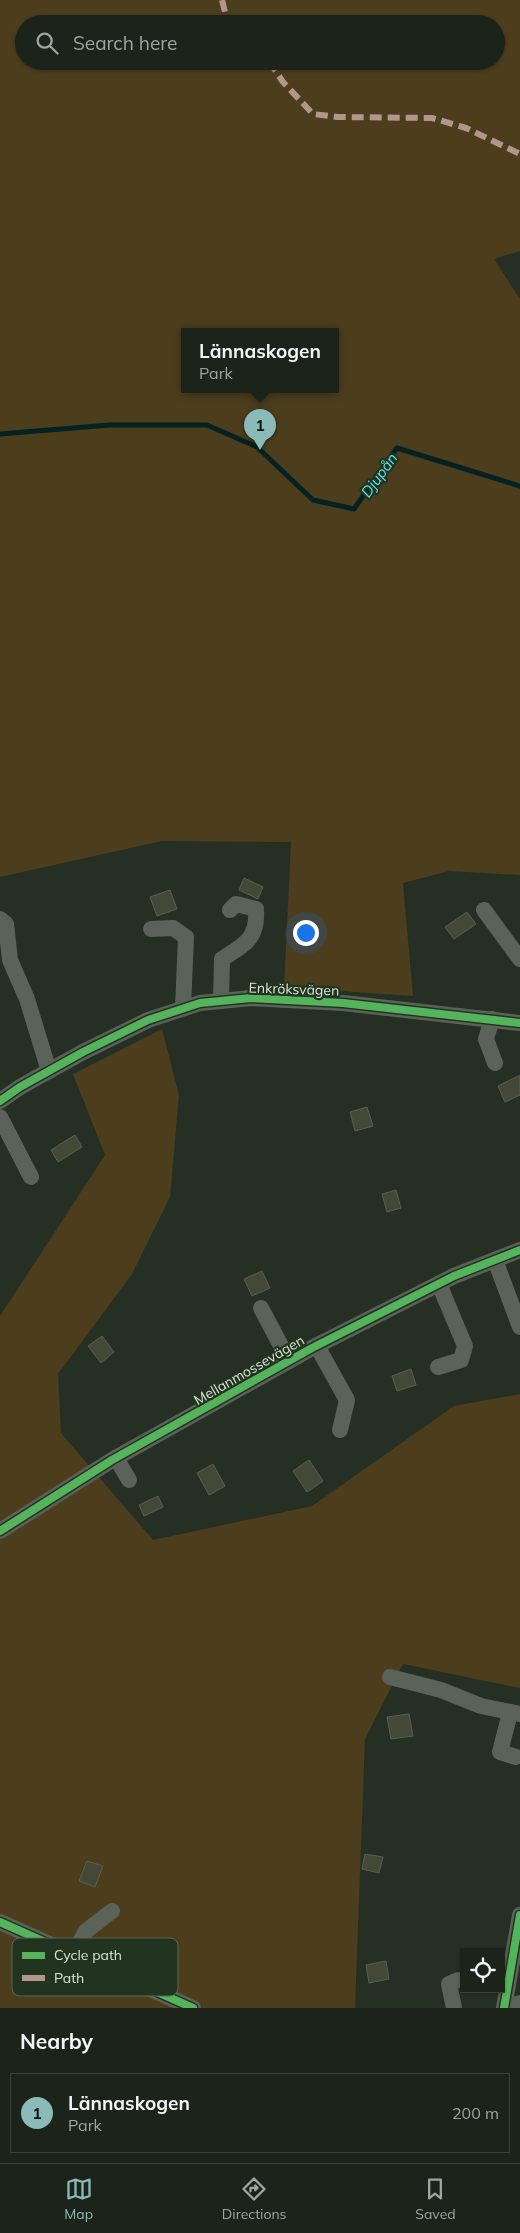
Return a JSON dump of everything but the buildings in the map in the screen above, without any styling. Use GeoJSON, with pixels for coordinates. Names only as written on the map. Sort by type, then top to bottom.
{"type":"FeatureCollection","features":[{"type":"Feature","properties":{"kind":"street"},"geometry":{"type":"LineString","coordinates":[[221,1001],[222,958],[250,940],[257,920],[256,909],[248,906],[236,904],[230,910]]}},
{"type":"Feature","properties":{"kind":"street"},"geometry":{"type":"LineString","coordinates":[[484,910],[520,959]]}},
{"type":"Feature","properties":{"kind":"street"},"geometry":{"type":"LineString","coordinates":[[0,919],[6,924],[10,960],[27,999],[49,1071]]}},
{"type":"Feature","properties":{"kind":"street"},"geometry":{"type":"LineString","coordinates":[[152,929],[172,928],[186,937],[183,1008]]}},
{"type":"Feature","properties":{"kind":"street","name":"Enkröksvägen"},"geometry":{"type":"LineString","coordinates":[[0,1101],[49,1071],[148,1020],[200,1003],[250,998],[343,1003],[520,1023]]}},
{"type":"Feature","properties":{"kind":"street"},"geometry":{"type":"LineString","coordinates":[[492,1019],[486,1039],[494,1063]]}},
{"type":"Feature","properties":{"kind":"street"},"geometry":{"type":"LineString","coordinates":[[0,1117],[31,1177]]}},
{"type":"Feature","properties":{"kind":"street","name":"Mellanmossevägen"},"geometry":{"type":"LineString","coordinates":[[0,1531],[116,1458],[289,1361],[439,1284],[520,1250]]}},
{"type":"Feature","properties":{"kind":"street"},"geometry":{"type":"LineString","coordinates":[[495,1260],[520,1327]]}},
{"type":"Feature","properties":{"kind":"street"},"geometry":{"type":"LineString","coordinates":[[438,1367],[461,1360],[465,1346],[439,1284]]}},
{"type":"Feature","properties":{"kind":"street"},"geometry":{"type":"LineString","coordinates":[[261,1308],[289,1361]]}},
{"type":"Feature","properties":{"kind":"street"},"geometry":{"type":"LineString","coordinates":[[317,1346],[347,1400],[340,1430]]}},
{"type":"Feature","properties":{"kind":"street"},"geometry":{"type":"LineString","coordinates":[[116,1458],[130,1480]]}},
{"type":"Feature","properties":{"kind":"street"},"geometry":{"type":"LineString","coordinates":[[390,1677],[441,1690],[482,1706],[515,1714],[500,1752],[516,1757]]}},
{"type":"Feature","properties":{"kind":"street"},"geometry":{"type":"LineString","coordinates":[[82,1938],[86,1931],[112,1911]]}},
{"type":"Feature","properties":{"kind":"street"},"geometry":{"type":"LineString","coordinates":[[504,2008],[520,1915]]}},
{"type":"Feature","properties":{"kind":"street"},"geometry":{"type":"LineString","coordinates":[[0,1922],[35,1938]]}},
{"type":"Feature","properties":{"kind":"street"},"geometry":{"type":"LineString","coordinates":[[454,2008],[449,1984],[458,1980]]}},
{"type":"Feature","properties":{"kind":"street"},"geometry":{"type":"LineString","coordinates":[[167,1996],[194,2008]]}},
{"type":"Feature","properties":{"kind":"street"},"geometry":{"type":"LineString","coordinates":[[508,2008],[520,2003]]}},
{"type":"Feature","properties":{"kind":"shaded area"},"geometry":{"type":"Polygon","coordinates":[[[0,0],[520,0],[520,251],[494,259],[520,299],[520,875],[449,871],[403,883],[413,996],[284,987],[291,842],[162,841],[0,877],[0,0]]]}},
{"type":"Feature","properties":{"kind":"shaded area"},"geometry":{"type":"Polygon","coordinates":[[[162,1029],[179,1095],[170,1197],[132,1274],[58,1374],[61,1433],[153,1540],[312,1506],[454,1406],[520,1394],[520,1688],[403,1664],[365,1739],[355,2008],[0,2008],[0,1316],[105,1155],[73,1074],[162,1029]]]}},
{"type":"Feature","properties":{"kind":"waterway","name":"Djupån"},"geometry":{"type":"LineString","coordinates":[[0,434],[109,425],[207,425],[257,447],[313,500],[354,509],[397,448],[520,486]]}},
{"type":"Feature","properties":{"kind":"marked path"},"geometry":{"type":"LineString","coordinates":[[222,0],[226,15]]}},
{"type":"Feature","properties":{"kind":"marked path"},"geometry":{"type":"LineString","coordinates":[[275,70],[283,82],[313,114],[337,117],[432,118],[466,128],[520,154]]}},
{"type":"Feature","properties":{"kind":"cycle path"},"geometry":{"type":"LineString","coordinates":[[0,1101],[20,1087],[83,1052],[148,1020],[200,1003],[251,998],[343,1003],[520,1023]]}},
{"type":"Feature","properties":{"kind":"cycle path"},"geometry":{"type":"LineString","coordinates":[[0,1531],[112,1460],[312,1348],[454,1276],[520,1250]]}},
{"type":"Feature","properties":{"kind":"cycle path"},"geometry":{"type":"LineString","coordinates":[[504,2008],[520,1915]]}},
{"type":"Feature","properties":{"kind":"cycle path"},"geometry":{"type":"LineString","coordinates":[[0,1922],[36,1938]]}},
{"type":"Feature","properties":{"kind":"cycle path"},"geometry":{"type":"LineString","coordinates":[[166,1996],[193,2008]]}},
{"type":"Feature","properties":{"kind":"place","name":"Lännaskogen"},"geometry":{"type":"Point","coordinates":[260,450]}}]}
